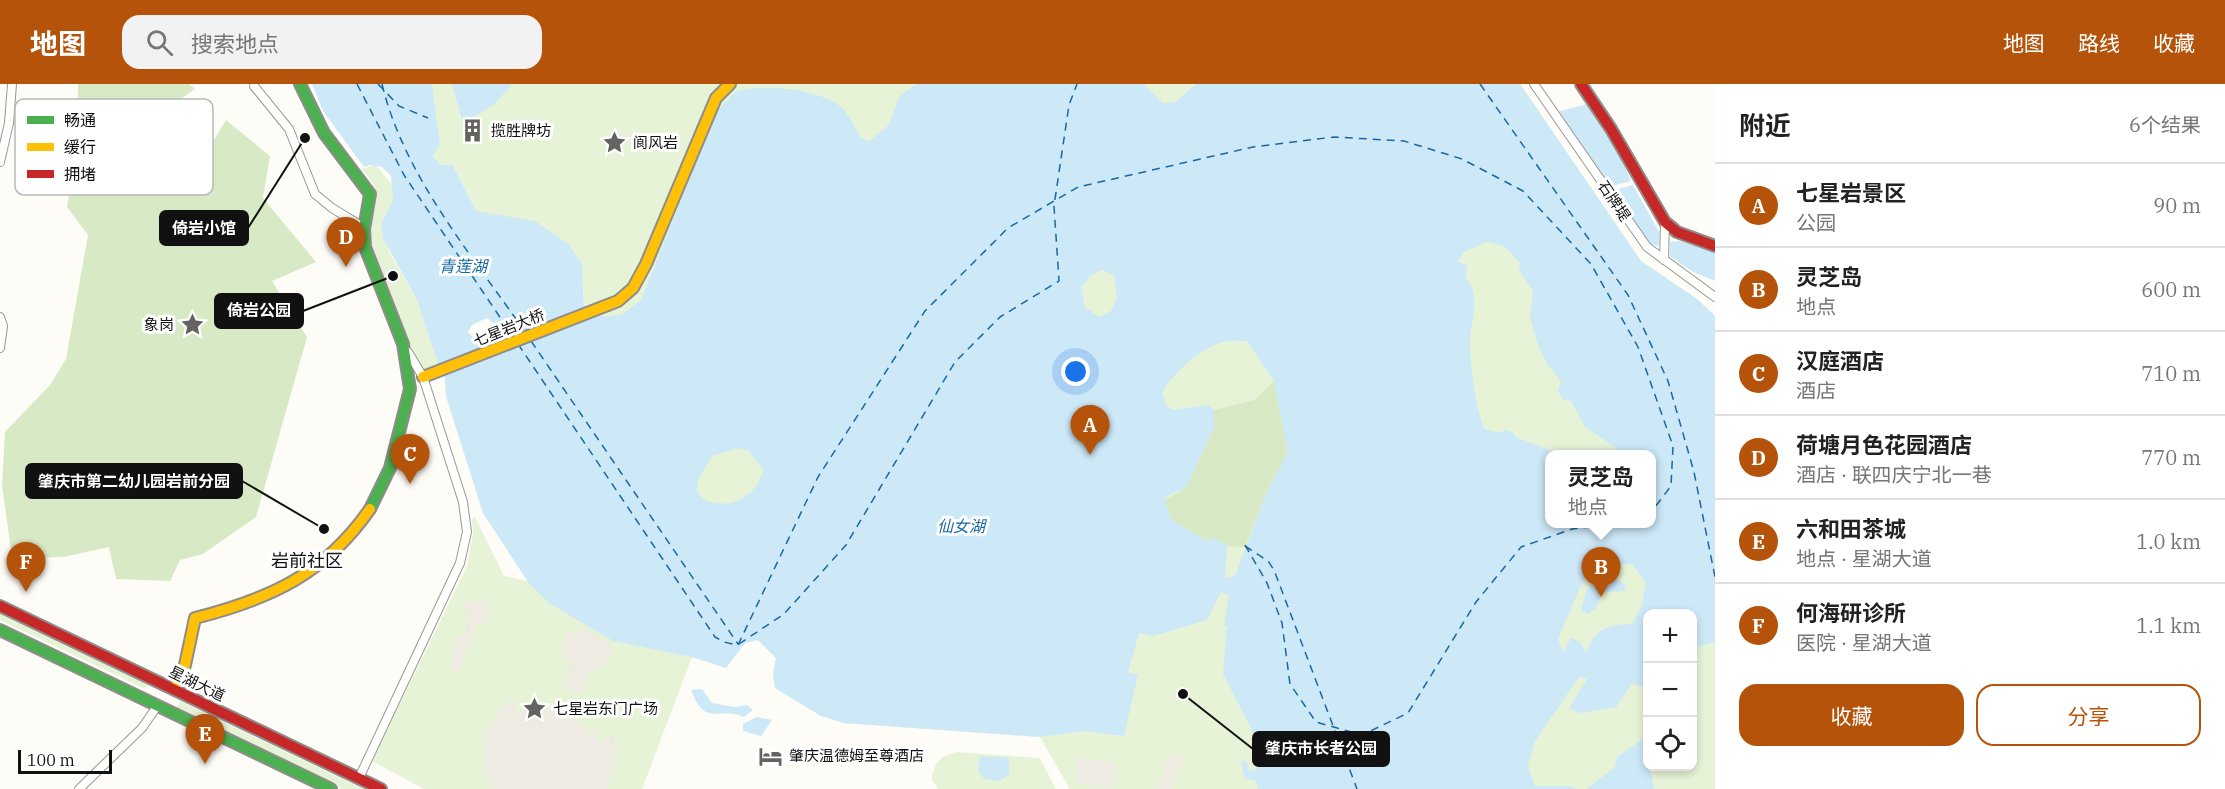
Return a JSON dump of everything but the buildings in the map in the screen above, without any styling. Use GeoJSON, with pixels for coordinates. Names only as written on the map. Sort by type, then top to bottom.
{"type":"FeatureCollection","features":[{"type":"Feature","properties":{"kind":"street"},"geometry":{"type":"LineString","coordinates":[[0,162],[9,123],[12,84]]}},
{"type":"Feature","properties":{"kind":"street"},"geometry":{"type":"LineString","coordinates":[[300,84],[324,133],[368,189],[370,199],[363,227],[366,250],[401,337],[422,376],[467,519],[464,548],[452,581],[359,778]]}},
{"type":"Feature","properties":{"kind":"street","name":"七星岩大桥"},"geometry":{"type":"LineString","coordinates":[[422,376],[439,373],[618,301],[633,288],[646,264],[716,98],[730,84]]}},
{"type":"Feature","properties":{"kind":"street","name":"石牌堤"},"geometry":{"type":"LineString","coordinates":[[1534,84],[1637,235],[1664,260],[1715,297]]}},
{"type":"Feature","properties":{"kind":"street"},"geometry":{"type":"LineString","coordinates":[[1581,84],[1611,129],[1665,222],[1677,232],[1715,246]]}},
{"type":"Feature","properties":{"kind":"street"},"geometry":{"type":"LineString","coordinates":[[254,86],[289,129],[302,156],[308,182],[315,194],[332,208],[363,227]]}},
{"type":"Feature","properties":{"kind":"street"},"geometry":{"type":"LineString","coordinates":[[1664,260],[1665,222]]}},
{"type":"Feature","properties":{"kind":"street"},"geometry":{"type":"LineString","coordinates":[[1704,289],[1715,285]]}},
{"type":"Feature","properties":{"kind":"street"},"geometry":{"type":"LineString","coordinates":[[0,317],[3,326],[0,348]]}},
{"type":"Feature","properties":{"kind":"street"},"geometry":{"type":"LineString","coordinates":[[401,337],[410,381]]}},
{"type":"Feature","properties":{"kind":"street"},"geometry":{"type":"LineString","coordinates":[[174,689],[185,665],[195,618],[246,606],[300,581],[333,554],[362,522],[390,472],[398,447],[412,373],[422,376]]}},
{"type":"Feature","properties":{"kind":"street"},"geometry":{"type":"LineString","coordinates":[[410,381],[419,385],[422,376]]}},
{"type":"Feature","properties":{"kind":"street","name":"星湖大道"},"geometry":{"type":"LineString","coordinates":[[0,606],[381,789]]}},
{"type":"Feature","properties":{"kind":"street"},"geometry":{"type":"LineString","coordinates":[[0,630],[331,789]]}},
{"type":"Feature","properties":{"kind":"street"},"geometry":{"type":"LineString","coordinates":[[79,789],[142,728],[158,705]]}},
{"type":"Feature","properties":{"kind":"green space"},"geometry":{"type":"Polygon","coordinates":[[[78,84],[189,84],[195,89],[181,99],[78,99],[78,84]]]}},
{"type":"Feature","properties":{"kind":"green space","name":"仙女湖"},"geometry":{"type":"Polygon","coordinates":[[[432,84],[1520,84],[1641,261],[1697,299],[1715,316],[1715,789],[1070,789],[1040,737],[844,723],[821,716],[775,688],[773,674],[776,658],[758,640],[745,643],[726,668],[692,657],[642,789],[424,789],[372,761],[467,566],[473,534],[472,519],[475,517],[504,576],[528,581],[483,513],[446,396],[445,377],[440,369],[424,371],[415,361],[370,240],[376,194],[373,183],[361,169],[376,165],[393,186],[393,200],[381,224],[389,251],[417,300],[440,368],[584,308],[582,264],[492,215],[476,211],[454,166],[441,166],[433,155],[440,144],[432,84]]]}},
{"type":"Feature","properties":{"kind":"green space"},"geometry":{"type":"Polygon","coordinates":[[[226,120],[270,156],[263,198],[316,262],[272,281],[307,337],[256,517],[203,554],[180,560],[170,581],[116,579],[109,547],[64,557],[12,558],[2,485],[5,432],[50,385],[66,359],[88,235],[67,207],[69,195],[213,195],[213,141],[226,120]]]}},
{"type":"Feature","properties":{"kind":"green space"},"geometry":{"type":"Polygon","coordinates":[[[1274,381],[1288,453],[1268,489],[1245,547],[1227,546],[1217,539],[1205,540],[1172,520],[1164,500],[1185,489],[1214,428],[1214,410],[1254,400],[1274,381]]]}},
{"type":"Feature","properties":{"kind":"green space"},"geometry":{"type":"Polygon","coordinates":[[[0,610],[149,681],[145,689],[0,620],[0,610]]]}},
{"type":"Feature","properties":{"kind":"green space"},"geometry":{"type":"Polygon","coordinates":[[[180,701],[363,789],[342,789],[176,709],[180,701]]]}},
{"type":"Feature","properties":{"kind":"green space"},"geometry":{"type":"Polygon","coordinates":[[[957,752],[1040,758],[1056,789],[938,789],[932,780],[936,764],[946,755],[957,752]]]}},
{"type":"Feature","properties":{"kind":"shaded area"},"geometry":{"type":"Polygon","coordinates":[[[487,599],[490,615],[486,623],[475,625],[470,648],[466,648],[461,671],[451,668],[458,634],[464,635],[467,622],[464,605],[466,602],[487,599]]]}},
{"type":"Feature","properties":{"kind":"shaded area"},"geometry":{"type":"Polygon","coordinates":[[[585,630],[606,641],[613,649],[602,668],[589,671],[582,693],[563,687],[571,664],[562,654],[562,647],[566,633],[585,630]]]}},
{"type":"Feature","properties":{"kind":"shaded area"},"geometry":{"type":"Polygon","coordinates":[[[513,699],[518,714],[524,710],[555,711],[558,704],[573,709],[571,717],[587,731],[593,731],[599,742],[613,734],[617,750],[607,789],[493,789],[485,771],[483,745],[497,713],[513,699]]]}},
{"type":"Feature","properties":{"kind":"shaded area"},"geometry":{"type":"Polygon","coordinates":[[[1171,752],[1184,757],[1172,789],[1157,789],[1171,752]]]}},
{"type":"Feature","properties":{"kind":"shaded area"},"geometry":{"type":"Polygon","coordinates":[[[1077,758],[1116,763],[1113,788],[1074,783],[1077,758]]]}},
{"type":"Feature","properties":{"kind":"water","name":"仙女湖"},"geometry":{"type":"Polygon","coordinates":[[[312,84],[432,84],[440,144],[433,156],[441,165],[453,165],[476,211],[535,221],[568,244],[582,264],[584,309],[588,317],[621,315],[641,300],[717,111],[737,91],[776,88],[819,96],[841,107],[861,138],[869,141],[889,125],[899,97],[916,84],[1143,84],[1163,103],[1175,102],[1196,84],[1520,84],[1641,261],[1697,299],[1715,316],[1715,642],[1697,647],[1697,609],[1643,609],[1643,686],[1632,684],[1616,707],[1580,713],[1569,708],[1587,679],[1579,677],[1535,741],[1528,766],[1535,786],[1570,786],[1578,789],[1258,789],[1255,780],[1245,779],[1241,762],[1246,760],[1249,771],[1257,770],[1253,732],[1223,674],[1227,626],[1224,625],[1229,595],[1221,592],[1207,620],[1153,636],[1139,633],[1128,672],[1138,675],[1124,736],[1084,731],[1040,737],[844,723],[821,716],[775,688],[773,674],[776,658],[758,640],[745,643],[726,668],[692,657],[613,641],[549,603],[528,582],[483,513],[446,396],[445,377],[440,369],[417,300],[383,238],[381,224],[393,200],[391,176],[382,167],[370,165],[364,167],[323,111],[312,84]],[[1487,242],[1464,252],[1458,262],[1467,265],[1466,278],[1474,294],[1470,337],[1472,377],[1484,429],[1501,433],[1505,430],[1512,432],[1516,437],[1549,450],[1545,450],[1545,528],[1656,528],[1656,450],[1616,450],[1585,427],[1571,401],[1563,400],[1558,391],[1561,381],[1547,364],[1538,345],[1530,318],[1533,291],[1519,270],[1520,263],[1504,246],[1487,242]],[[1102,270],[1091,275],[1081,287],[1085,307],[1099,317],[1111,311],[1117,297],[1114,275],[1102,270]],[[487,318],[472,325],[468,332],[483,348],[495,343],[497,326],[487,318]],[[1232,341],[1214,345],[1197,356],[1173,377],[1162,393],[1166,404],[1172,410],[1208,405],[1214,410],[1214,428],[1185,489],[1169,495],[1164,500],[1172,520],[1205,540],[1217,539],[1227,546],[1225,578],[1235,576],[1268,489],[1288,453],[1274,381],[1247,341],[1232,341]],[[739,448],[712,456],[698,481],[697,490],[702,498],[723,504],[735,502],[757,485],[763,470],[749,451],[739,448]],[[1632,564],[1593,566],[1581,585],[1558,639],[1563,652],[1571,638],[1579,641],[1586,652],[1599,632],[1616,625],[1632,624],[1642,605],[1646,583],[1632,564]]]}},
{"type":"Feature","properties":{"kind":"water"},"geometry":{"type":"Polygon","coordinates":[[[452,84],[513,84],[492,106],[463,123],[452,84]]]}},
{"type":"Feature","properties":{"kind":"water"},"geometry":{"type":"Polygon","coordinates":[[[1586,104],[1622,160],[1631,181],[1608,187],[1557,112],[1586,104]]]}},
{"type":"Feature","properties":{"kind":"water"},"geometry":{"type":"Polygon","coordinates":[[[1633,185],[1660,234],[1658,246],[1646,243],[1612,191],[1633,185]]]}},
{"type":"Feature","properties":{"kind":"water"},"geometry":{"type":"Polygon","coordinates":[[[1680,241],[1715,252],[1715,281],[1693,272],[1670,256],[1670,242],[1680,241]]]}},
{"type":"Feature","properties":{"kind":"water"},"geometry":{"type":"Polygon","coordinates":[[[1616,578],[1626,586],[1624,591],[1602,592],[1597,607],[1588,614],[1581,610],[1586,591],[1596,580],[1616,578]]]}},
{"type":"Feature","properties":{"kind":"water"},"geometry":{"type":"Polygon","coordinates":[[[702,689],[712,703],[734,707],[747,705],[753,710],[744,717],[727,713],[708,713],[702,709],[691,690],[702,689]]]}},
{"type":"Feature","properties":{"kind":"water"},"geometry":{"type":"Polygon","coordinates":[[[757,717],[772,720],[761,736],[743,731],[743,724],[757,717]]]}},
{"type":"Feature","properties":{"kind":"water"},"geometry":{"type":"Polygon","coordinates":[[[1643,739],[1643,771],[1651,771],[1654,789],[1587,789],[1615,767],[1617,757],[1643,739]]]}},
{"type":"Feature","properties":{"kind":"water"},"geometry":{"type":"Polygon","coordinates":[[[980,756],[1009,758],[1009,774],[1000,781],[984,779],[978,770],[980,756]]]}},
{"type":"Feature","properties":{"kind":"ferry route"},"geometry":{"type":"LineString","coordinates":[[357,84],[404,175],[514,338]]}},
{"type":"Feature","properties":{"kind":"ferry route"},"geometry":{"type":"LineString","coordinates":[[378,84],[399,106],[428,118]]}},
{"type":"Feature","properties":{"kind":"ferry route"},"geometry":{"type":"LineString","coordinates":[[382,84],[392,118],[423,183],[462,244],[525,332]]}},
{"type":"Feature","properties":{"kind":"ferry route"},"geometry":{"type":"LineString","coordinates":[[739,644],[784,614],[846,545],[955,362],[1000,317],[1059,281],[1054,206],[1069,105],[1077,84]]}},
{"type":"Feature","properties":{"kind":"ferry route"},"geometry":{"type":"LineString","coordinates":[[1480,84],[1628,295],[1668,381],[1694,472],[1715,577]]}},
{"type":"Feature","properties":{"kind":"ferry route"},"geometry":{"type":"LineString","coordinates":[[738,645],[818,477],[925,311],[1008,228],[1078,187],[1253,147],[1334,137],[1404,141],[1462,159],[1523,191],[1591,264],[1638,347],[1673,446],[1671,486],[1656,506]]}},
{"type":"Feature","properties":{"kind":"ferry route"},"geometry":{"type":"LineString","coordinates":[[531,341],[738,644]]}},
{"type":"Feature","properties":{"kind":"ferry route"},"geometry":{"type":"LineString","coordinates":[[518,344],[715,637],[737,645]]}},
{"type":"Feature","properties":{"kind":"ferry route"},"geometry":{"type":"LineString","coordinates":[[1245,545],[1267,583],[1282,623],[1290,684],[1316,722],[1362,735],[1408,713],[1476,602],[1521,547],[1581,528]]}},
{"type":"Feature","properties":{"kind":"ferry route"},"geometry":{"type":"LineString","coordinates":[[1245,546],[1268,561],[1274,570],[1357,789]]}},
{"type":"Feature","properties":{"kind":"traffic: fast"},"geometry":{"type":"LineString","coordinates":[[300,84],[324,133],[370,194],[364,229],[365,247],[403,344],[410,389],[390,468],[370,509]]}},
{"type":"Feature","properties":{"kind":"traffic: fast"},"geometry":{"type":"LineString","coordinates":[[0,630],[331,789]]}},
{"type":"Feature","properties":{"kind":"traffic: slow"},"geometry":{"type":"LineString","coordinates":[[423,377],[618,301],[633,288],[646,264],[716,98],[730,84]]}},
{"type":"Feature","properties":{"kind":"traffic: slow"},"geometry":{"type":"LineString","coordinates":[[174,689],[185,665],[195,618],[248,602],[294,581],[334,551],[353,532],[370,509]]}},
{"type":"Feature","properties":{"kind":"traffic: jam"},"geometry":{"type":"LineString","coordinates":[[1581,84],[1611,129],[1665,222],[1677,232],[1715,246]]}},
{"type":"Feature","properties":{"kind":"traffic: jam"},"geometry":{"type":"LineString","coordinates":[[0,606],[381,789]]}},
{"type":"Feature","properties":{"kind":"place","name":"揽胜牌坊"},"geometry":{"type":"Point","coordinates":[473,131]}},
{"type":"Feature","properties":{"kind":"place","name":"倚岩小馆"},"geometry":{"type":"Point","coordinates":[305,138]}},
{"type":"Feature","properties":{"kind":"place","name":"阆风岩"},"geometry":{"type":"Point","coordinates":[615,143]}},
{"type":"Feature","properties":{"kind":"place","name":"荷塘月色花园酒店"},"geometry":{"type":"Point","coordinates":[346,267]}},
{"type":"Feature","properties":{"kind":"place","name":"倚岩公园"},"geometry":{"type":"Point","coordinates":[393,276]}},
{"type":"Feature","properties":{"kind":"place","name":"象岗"},"geometry":{"type":"Point","coordinates":[192,325]}},
{"type":"Feature","properties":{"kind":"place","name":"七星岩景区"},"geometry":{"type":"Point","coordinates":[1090,455]}},
{"type":"Feature","properties":{"kind":"place","name":"汉庭酒店"},"geometry":{"type":"Point","coordinates":[410,484]}},
{"type":"Feature","properties":{"kind":"place","name":"肇庆市第二幼儿园岩前分园"},"geometry":{"type":"Point","coordinates":[324,529]}},
{"type":"Feature","properties":{"kind":"place","name":"何海研诊所"},"geometry":{"type":"Point","coordinates":[26,592]}},
{"type":"Feature","properties":{"kind":"place","name":"灵芝岛"},"geometry":{"type":"Point","coordinates":[1601,597]}},
{"type":"Feature","properties":{"kind":"place","name":"肇庆市长者公园"},"geometry":{"type":"Point","coordinates":[1183,694]}},
{"type":"Feature","properties":{"kind":"place","name":"七星岩东门广场"},"geometry":{"type":"Point","coordinates":[535,709]}},
{"type":"Feature","properties":{"kind":"place","name":"肇庆温德姆至尊酒店"},"geometry":{"type":"Point","coordinates":[771,756]}},
{"type":"Feature","properties":{"kind":"place","name":"六和田茶城"},"geometry":{"type":"Point","coordinates":[205,764]}},
{"type":"Feature","properties":{"kind":"district","name":"岩前社区"},"geometry":{"type":"Point","coordinates":[307,561]}},
{"type":"Feature","properties":{"kind":"water label","name":"青莲湖"},"geometry":{"type":"Point","coordinates":[463,266]}}]}
